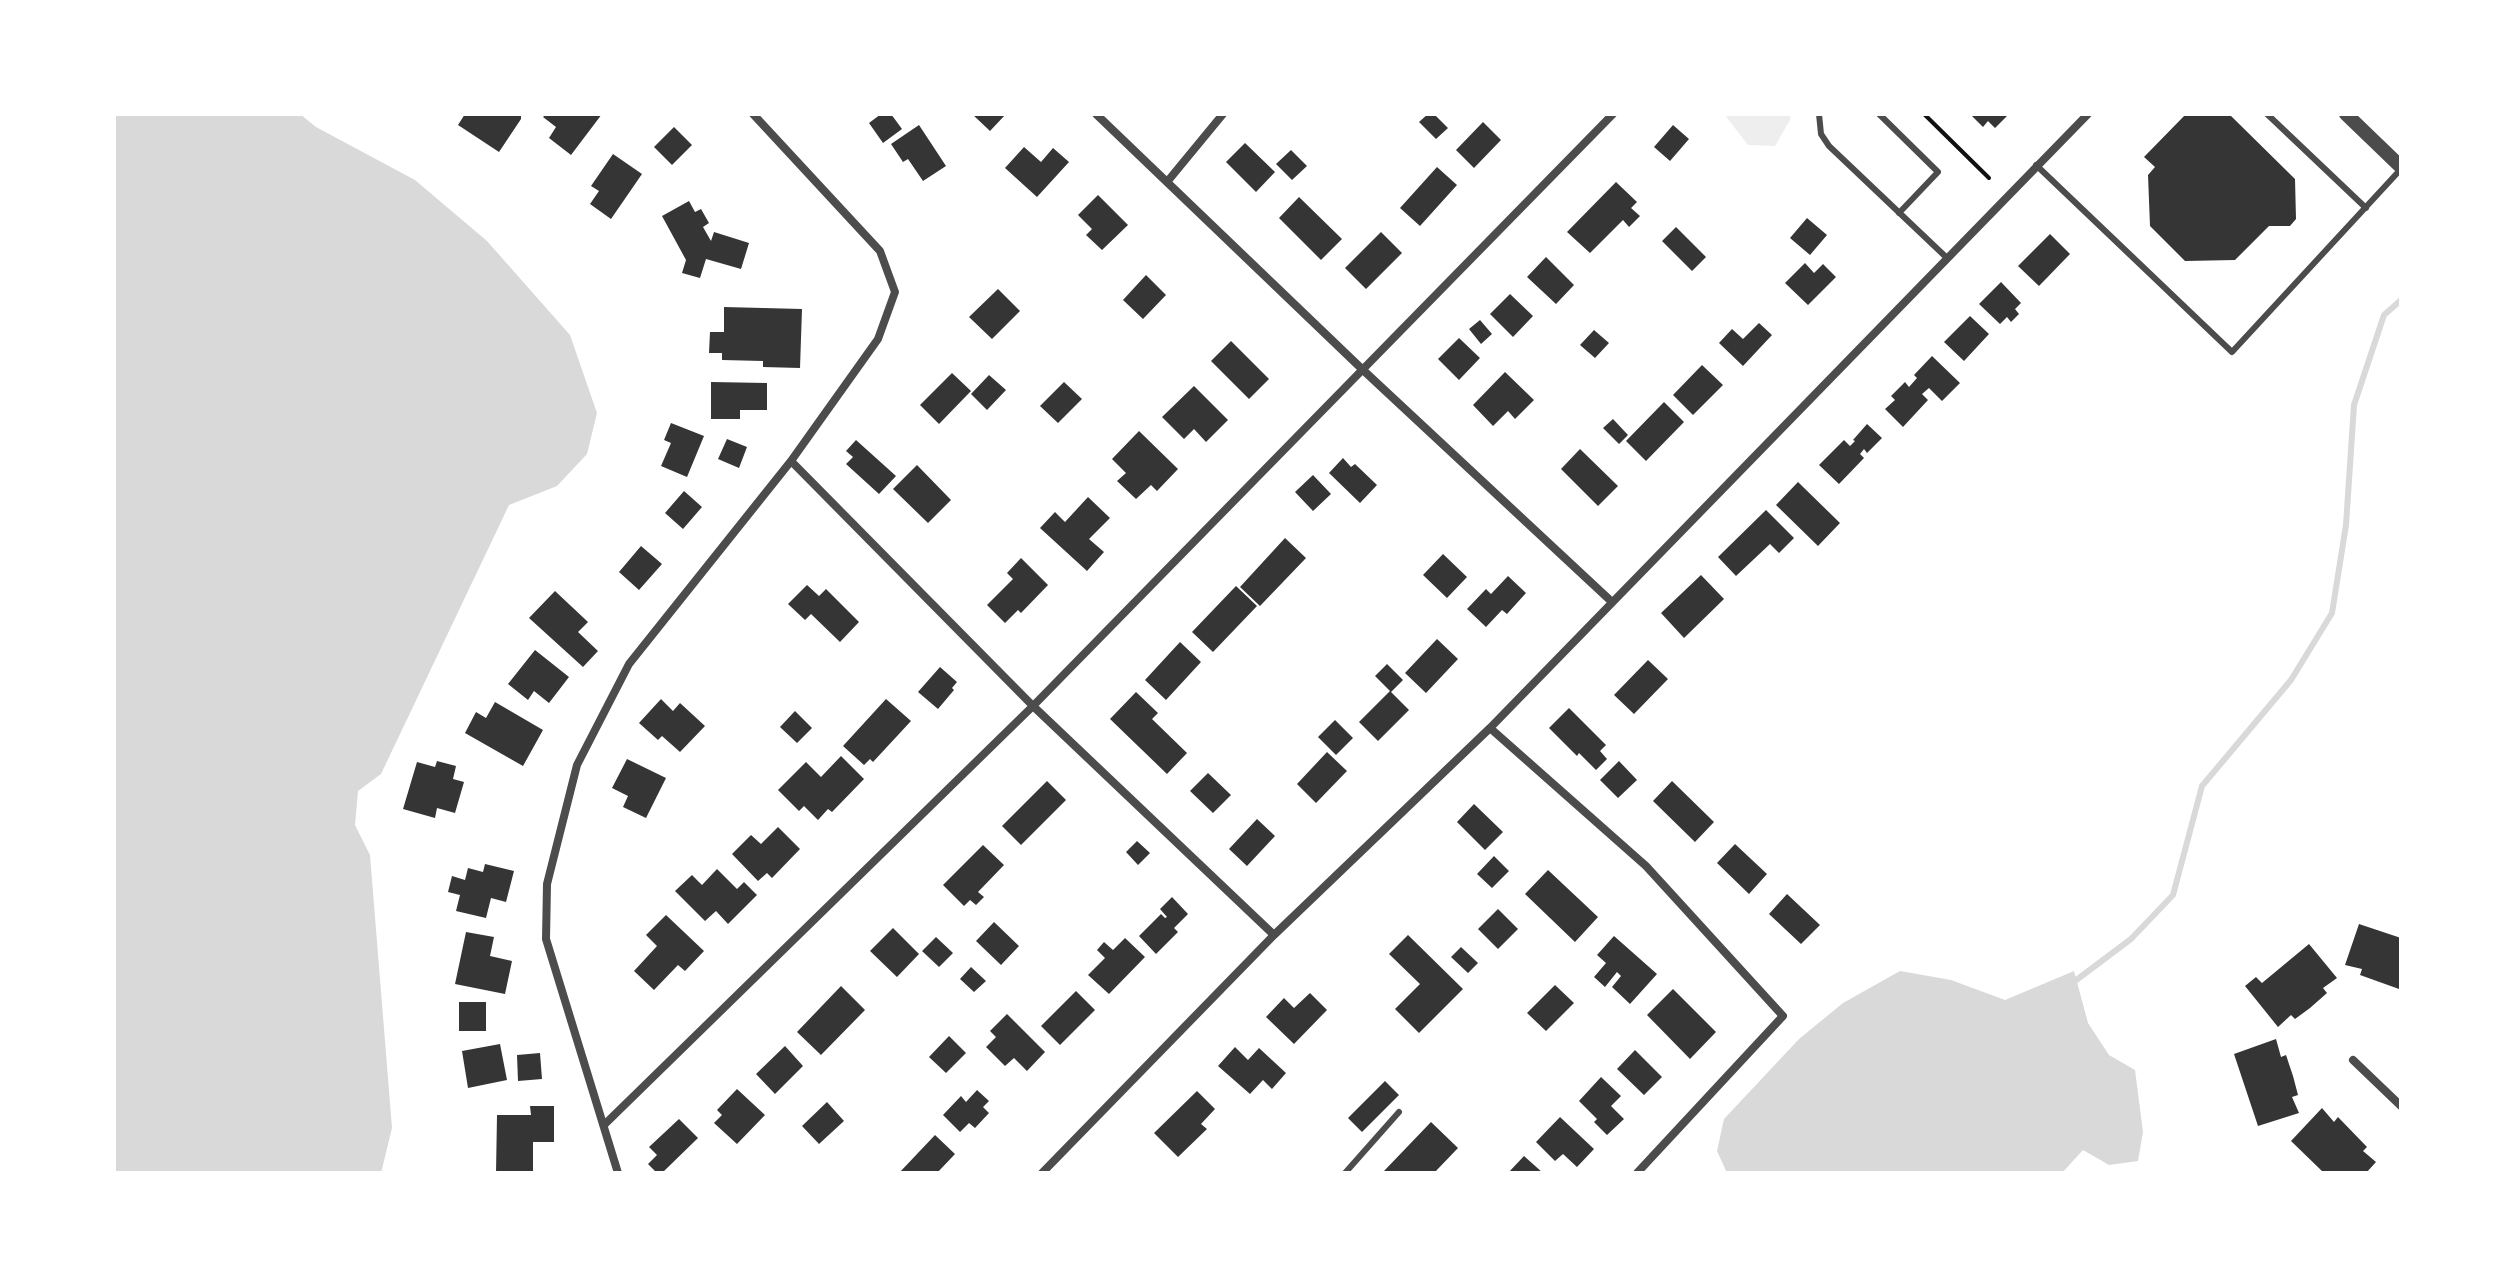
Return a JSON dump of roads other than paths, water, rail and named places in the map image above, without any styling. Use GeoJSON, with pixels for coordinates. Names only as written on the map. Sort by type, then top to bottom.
{"type":"FeatureCollection","features":[{"type":"Feature","properties":{"kind":"street"},"geometry":{"type":"LineString","coordinates":[[618,1173],[546,939],[547,884],[577,765],[629,664],[791,461],[878,339],[895,292],[880,251],[753,114]]}},
{"type":"Feature","properties":{"kind":"street"},"geometry":{"type":"LineString","coordinates":[[1096,114],[1363,370],[1612,602]]}},
{"type":"Feature","properties":{"kind":"street"},"geometry":{"type":"LineString","coordinates":[[1167,182],[1223,114]]}},
{"type":"Feature","properties":{"kind":"street"},"geometry":{"type":"LineString","coordinates":[[605,1124],[1033,706],[1613,114]]}},
{"type":"Feature","properties":{"kind":"street"},"geometry":{"type":"LineString","coordinates":[[1042,1173],[1274,935],[1490,728],[2088,114]]}},
{"type":"Feature","properties":{"kind":"street"},"geometry":{"type":"LineString","coordinates":[[2346,114],[2401,168]]}},
{"type":"Feature","properties":{"kind":"street"},"geometry":{"type":"LineString","coordinates":[[791,461],[1033,706],[1274,935]]}},
{"type":"Feature","properties":{"kind":"street"},"geometry":{"type":"LineString","coordinates":[[1490,728],[1646,866],[1783,1016],[1637,1173]]}},
{"type":"Feature","properties":{"kind":"street"},"geometry":{"type":"LineString","coordinates":[[2353,1060],[2401,1106]]}},
{"type":"Feature","properties":{"kind":"lane"},"geometry":{"type":"LineString","coordinates":[[1819,114],[1821,134],[1829,146],[1947,258]]}},
{"type":"Feature","properties":{"kind":"lane"},"geometry":{"type":"LineString","coordinates":[[1879,114],[1938,172],[1899,213]]}},
{"type":"Feature","properties":{"kind":"lane"},"geometry":{"type":"LineString","coordinates":[[2267,114],[2366,208]]}},
{"type":"Feature","properties":{"kind":"lane"},"geometry":{"type":"LineString","coordinates":[[2036,165],[2232,352],[2401,168]]}},
{"type":"Feature","properties":{"kind":"lane"},"geometry":{"type":"LineString","coordinates":[[1345,1173],[1399,1112]]}},
{"type":"Feature","properties":{"kind":"waterway"},"geometry":{"type":"LineString","coordinates":[[2071,984],[2131,939],[2173,895],[2202,786],[2291,680],[2332,613],[2346,525],[2354,405],[2384,315],[2401,300]]}}]}
